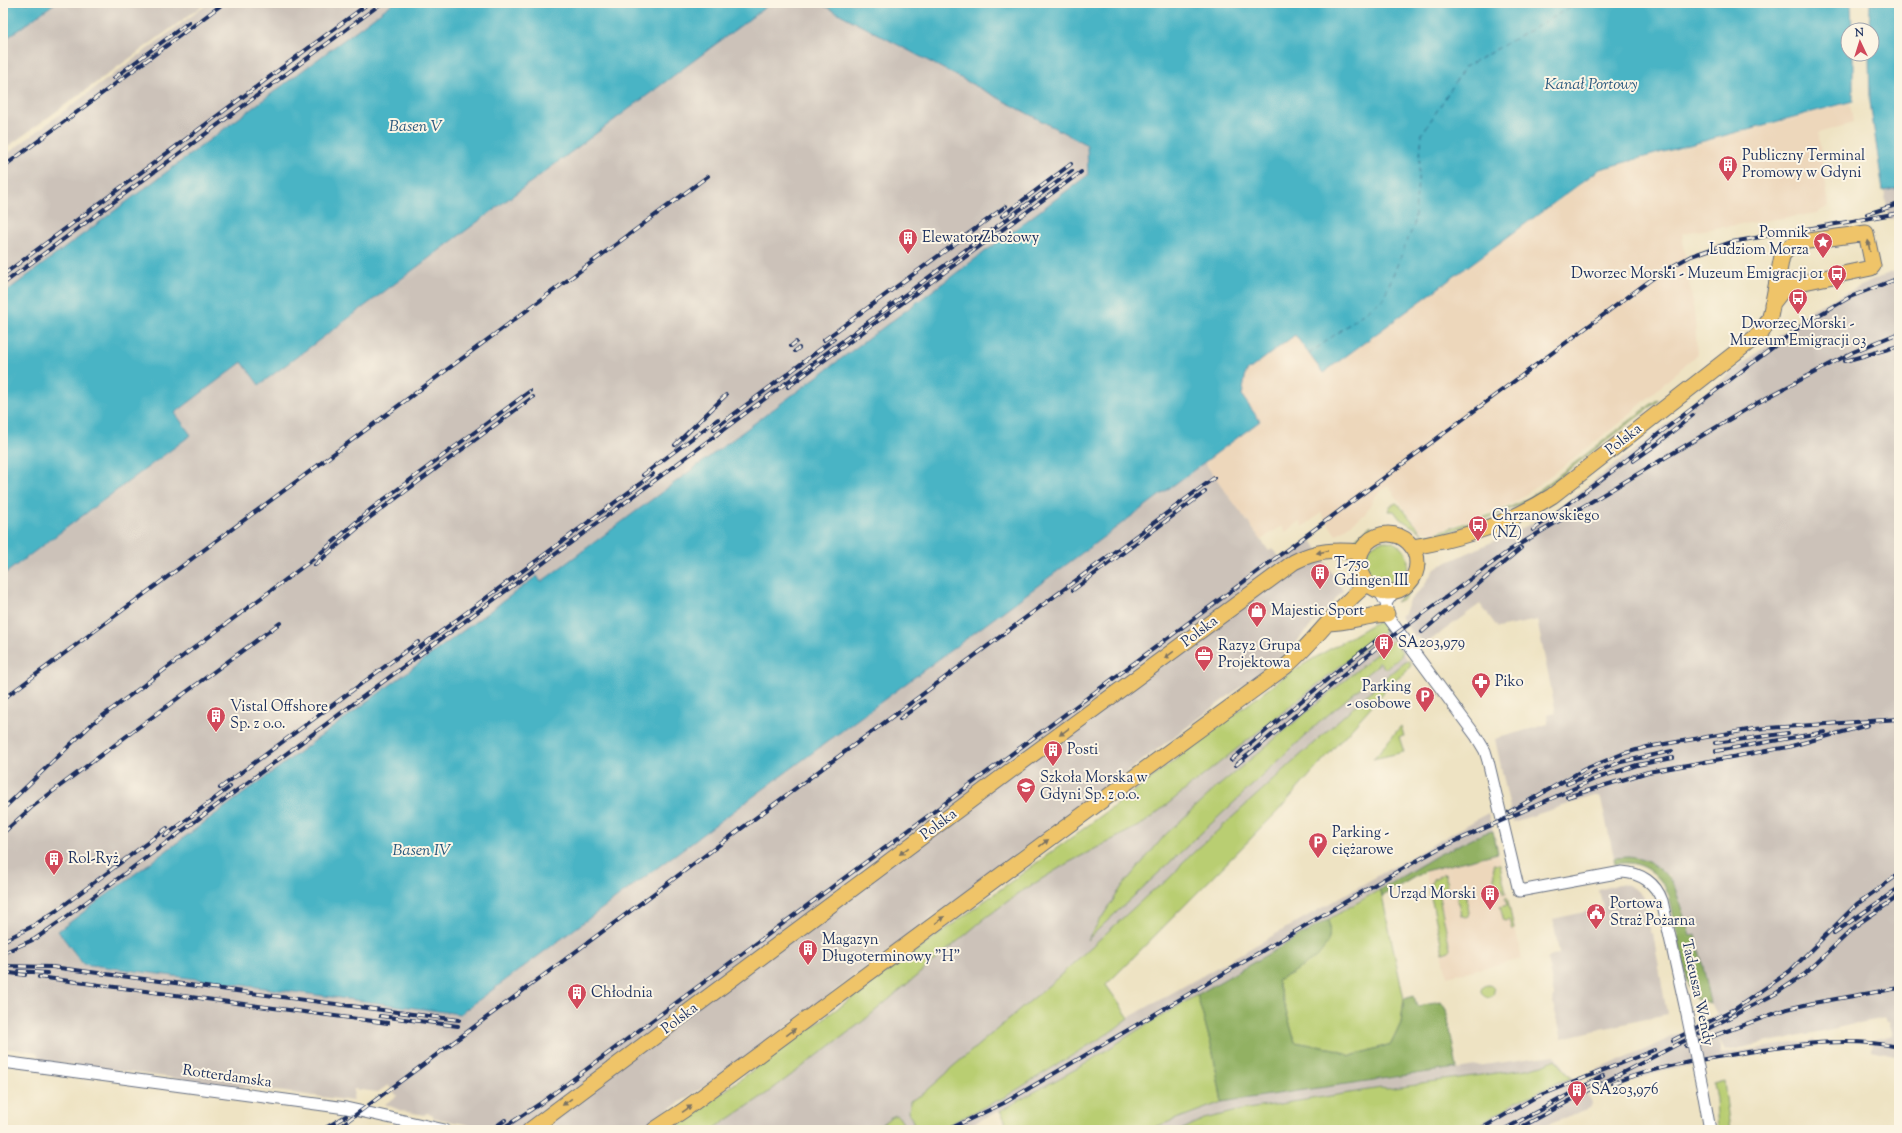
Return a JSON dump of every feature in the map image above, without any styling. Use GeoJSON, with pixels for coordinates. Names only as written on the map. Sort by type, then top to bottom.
{"type":"FeatureCollection","features":[{"type":"Feature","properties":{"kind":"highway","name":"Polska"},"geometry":{"type":"LineString","coordinates":[[1415,553],[1520,514],[1552,496],[1762,332],[1767,325],[1782,256],[1789,247],[1801,242],[1866,233],[1872,266],[1871,268],[1790,285],[1783,290],[1772,304]]}},
{"type":"Feature","properties":{"kind":"highway"},"geometry":{"type":"LineString","coordinates":[[1329,623],[1339,623],[1368,615],[1405,587],[1414,577],[1418,568],[1415,553],[1406,540],[1398,535],[1383,534],[1371,539],[1361,552],[1359,568],[1361,575],[1367,584],[1386,600]]}},
{"type":"Feature","properties":{"kind":"highway","name":"Polska"},"geometry":{"type":"LineString","coordinates":[[530,1130],[1012,770],[1294,562],[1305,556],[1324,551],[1343,550],[1361,552]]}},
{"type":"Feature","properties":{"kind":"highway"},"geometry":{"type":"LineString","coordinates":[[654,1130],[684,1110],[1059,832],[1285,667],[1304,652],[1353,595],[1367,584]]}},
{"type":"Feature","properties":{"kind":"street","name":"Tadeusza Wendy"},"geometry":{"type":"LineString","coordinates":[[1386,600],[1388,617],[1476,736],[1485,751],[1519,891],[1622,872],[1629,872],[1645,878],[1657,891],[1662,901],[1710,1130]]}},
{"type":"Feature","properties":{"kind":"street","name":"Rotterdamska"},"geometry":{"type":"LineString","coordinates":[[3,1062],[346,1108],[445,1130]]}},
{"type":"Feature","properties":{"kind":"shaded area"},"geometry":{"type":"Polygon","coordinates":[[[55,3],[206,3],[3,150],[3,41],[55,3]]]}},
{"type":"Feature","properties":{"kind":"shaded area"},"geometry":{"type":"Polygon","coordinates":[[[209,3],[393,3],[3,294],[3,157],[209,3]]]}},
{"type":"Feature","properties":{"kind":"shaded area"},"geometry":{"type":"Polygon","coordinates":[[[771,3],[819,3],[1087,145],[1088,175],[541,582],[537,577],[58,931],[82,964],[460,1014],[1204,462],[1269,551],[1272,549],[1280,558],[1312,540],[1343,591],[1286,653],[725,1073],[637,1130],[495,1130],[434,1118],[432,1114],[427,1113],[424,1115],[402,1111],[385,1104],[397,1096],[388,1085],[378,1092],[354,1089],[353,1101],[43,1061],[36,1052],[3,1048],[3,575],[191,435],[175,413],[242,362],[260,384],[771,3]]]}},
{"type":"Feature","properties":{"kind":"shaded area"},"geometry":{"type":"Polygon","coordinates":[[[1850,103],[1853,123],[1818,133],[1829,206],[1817,213],[1682,233],[1695,319],[1697,354],[1621,422],[1514,503],[1433,533],[1419,529],[1388,485],[1375,496],[1365,514],[1336,535],[1321,513],[1303,527],[1299,522],[1286,532],[1281,526],[1261,540],[1204,462],[1260,421],[1242,396],[1246,372],[1295,335],[1323,372],[1601,170],[1850,103]]]}},
{"type":"Feature","properties":{"kind":"shaded area"},"geometry":{"type":"Polygon","coordinates":[[[1899,188],[1899,218],[1889,219],[1884,190],[1899,188]]]}},
{"type":"Feature","properties":{"kind":"shaded area"},"geometry":{"type":"Polygon","coordinates":[[[1899,271],[1899,1056],[1872,1050],[1873,1040],[1893,1035],[1889,1022],[1887,1022],[1885,1018],[1725,1051],[1719,1039],[1721,1054],[1814,1040],[1815,1045],[1653,1073],[1604,1089],[1591,1072],[1647,1049],[1717,1014],[1711,1003],[1696,935],[1690,936],[1675,888],[1668,875],[1628,857],[1614,858],[1601,799],[1599,796],[1594,796],[1513,822],[1495,739],[1548,724],[1547,715],[1556,713],[1537,620],[1498,628],[1480,604],[1424,645],[1418,636],[1415,638],[1400,616],[1404,613],[1408,602],[1424,586],[1435,568],[1551,515],[1814,308],[1889,273],[1899,271]]]}},
{"type":"Feature","properties":{"kind":"shaded area"},"geometry":{"type":"Polygon","coordinates":[[[1381,624],[1410,663],[1407,667],[1105,985],[1128,1018],[1488,813],[1493,831],[1484,833],[1438,855],[1136,1031],[1085,1064],[1000,1111],[957,1130],[671,1130],[1315,661],[1381,624]]]}},
{"type":"Feature","properties":{"kind":"shaded area"},"geometry":{"type":"Polygon","coordinates":[[[1498,853],[1522,959],[1447,976],[1425,871],[1498,853]]]}},
{"type":"Feature","properties":{"kind":"shaded area"},"geometry":{"type":"Polygon","coordinates":[[[1618,884],[1628,885],[1635,889],[1644,898],[1651,933],[1653,933],[1667,1014],[1562,1038],[1553,1004],[1554,995],[1547,958],[1559,954],[1553,919],[1603,908],[1599,890],[1618,884]]]}},
{"type":"Feature","properties":{"kind":"shaded area"},"geometry":{"type":"Polygon","coordinates":[[[1554,1055],[1593,1102],[1590,1108],[1531,1130],[1147,1130],[1222,1102],[1554,1055]]]}},
{"type":"Feature","properties":{"kind":"green space"},"geometry":{"type":"Polygon","coordinates":[[[1658,399],[1657,402],[1532,498],[1508,510],[1470,525],[1431,538],[1427,534],[1430,535],[1502,511],[1529,498],[1658,399]]]}},
{"type":"Feature","properties":{"kind":"green space"},"geometry":{"type":"Polygon","coordinates":[[[1396,503],[1423,533],[1400,519],[1394,511],[1388,511],[1390,506],[1396,503]]]}},
{"type":"Feature","properties":{"kind":"green space"},"geometry":{"type":"Polygon","coordinates":[[[1371,525],[1371,530],[1365,537],[1357,543],[1351,545],[1353,541],[1371,525]]]}},
{"type":"Feature","properties":{"kind":"green space"},"geometry":{"type":"Polygon","coordinates":[[[1382,541],[1390,541],[1395,542],[1402,547],[1407,554],[1407,572],[1402,579],[1395,584],[1382,585],[1374,582],[1367,575],[1364,567],[1364,559],[1367,551],[1374,544],[1382,541]]]}},
{"type":"Feature","properties":{"kind":"green space"},"geometry":{"type":"Polygon","coordinates":[[[1350,557],[1353,559],[1353,572],[1358,583],[1354,588],[1351,584],[1350,557]]]}},
{"type":"Feature","properties":{"kind":"green space"},"geometry":{"type":"Polygon","coordinates":[[[1427,559],[1429,560],[1415,586],[1406,596],[1396,602],[1417,580],[1421,567],[1427,559]]]}},
{"type":"Feature","properties":{"kind":"green space"},"geometry":{"type":"Polygon","coordinates":[[[1376,622],[1383,624],[1387,629],[1144,823],[1066,864],[1019,893],[984,919],[862,1022],[766,1094],[712,1130],[671,1130],[1120,802],[1289,673],[1376,622]]]}},
{"type":"Feature","properties":{"kind":"green space"},"geometry":{"type":"Polygon","coordinates":[[[1393,640],[1402,652],[1401,656],[1385,669],[1379,661],[1379,664],[1364,676],[1368,681],[1322,720],[1087,940],[1123,885],[1165,835],[1216,788],[1393,640]]]}},
{"type":"Feature","properties":{"kind":"green space"},"geometry":{"type":"Polygon","coordinates":[[[1409,660],[1411,665],[1406,672],[1392,683],[1277,812],[1106,985],[1129,1018],[1112,1031],[1005,1097],[938,1130],[916,1130],[909,1112],[910,1101],[923,1094],[950,1069],[1055,980],[1152,891],[1168,879],[1182,863],[1384,679],[1404,662],[1409,660]]]}},
{"type":"Feature","properties":{"kind":"green space"},"geometry":{"type":"Polygon","coordinates":[[[1401,726],[1404,736],[1399,737],[1404,752],[1373,759],[1401,726]]]}},
{"type":"Feature","properties":{"kind":"green space"},"geometry":{"type":"Polygon","coordinates":[[[1493,831],[1498,853],[1425,871],[1382,896],[1379,890],[1438,855],[1484,833],[1493,831]]]}},
{"type":"Feature","properties":{"kind":"green space"},"geometry":{"type":"Polygon","coordinates":[[[1628,857],[1643,860],[1656,866],[1666,875],[1675,888],[1690,936],[1696,935],[1711,1003],[1695,999],[1688,984],[1669,895],[1665,887],[1648,869],[1633,864],[1615,864],[1614,858],[1628,857]]]}},
{"type":"Feature","properties":{"kind":"green space"},"geometry":{"type":"Polygon","coordinates":[[[1493,864],[1500,865],[1506,893],[1504,893],[1503,889],[1495,889],[1493,864]]]}},
{"type":"Feature","properties":{"kind":"green space"},"geometry":{"type":"Polygon","coordinates":[[[1445,874],[1447,886],[1444,891],[1438,892],[1450,948],[1449,951],[1443,953],[1429,888],[1433,879],[1445,874]]]}},
{"type":"Feature","properties":{"kind":"green space"},"geometry":{"type":"Polygon","coordinates":[[[1379,890],[1382,896],[1404,999],[1401,1023],[1391,1044],[1351,1056],[1334,1049],[1295,1042],[1277,980],[1292,973],[1329,939],[1329,919],[1379,890]]]}},
{"type":"Feature","properties":{"kind":"green space"},"geometry":{"type":"Polygon","coordinates":[[[1461,894],[1466,896],[1469,912],[1468,916],[1465,917],[1461,915],[1457,898],[1461,894]]]}},
{"type":"Feature","properties":{"kind":"green space"},"geometry":{"type":"Polygon","coordinates":[[[1505,897],[1507,897],[1514,929],[1512,930],[1509,920],[1504,921],[1500,907],[1507,905],[1505,897]]]}},
{"type":"Feature","properties":{"kind":"green space"},"geometry":{"type":"Polygon","coordinates":[[[1329,919],[1329,938],[1321,952],[1308,964],[1277,980],[1295,1042],[1334,1049],[1351,1056],[1391,1044],[1401,1023],[1404,999],[1414,996],[1417,1006],[1441,1002],[1446,1009],[1457,1068],[1222,1102],[1212,1048],[1197,995],[1329,919]]]}},
{"type":"Feature","properties":{"kind":"green space"},"geometry":{"type":"Polygon","coordinates":[[[1486,985],[1490,985],[1494,991],[1490,997],[1486,997],[1482,993],[1482,989],[1486,985]]]}},
{"type":"Feature","properties":{"kind":"green space"},"geometry":{"type":"Polygon","coordinates":[[[1197,995],[1212,1048],[1222,1102],[1147,1130],[1006,1130],[1005,1120],[1000,1111],[1085,1064],[1136,1031],[1197,995]]]}},
{"type":"Feature","properties":{"kind":"green space"},"geometry":{"type":"Polygon","coordinates":[[[1555,1059],[1571,1077],[1518,1101],[1471,1130],[1181,1130],[1204,1119],[1241,1110],[1381,1088],[1386,1089],[1526,1069],[1543,1065],[1555,1059]]]}},
{"type":"Feature","properties":{"kind":"green space"},"geometry":{"type":"Polygon","coordinates":[[[1724,1082],[1730,1130],[1718,1130],[1716,1099],[1713,1085],[1724,1082]]]}},
{"type":"Feature","properties":{"kind":"green space"},"geometry":{"type":"Polygon","coordinates":[[[896,1115],[901,1119],[905,1130],[874,1130],[891,1117],[896,1115]]]}},
{"type":"Feature","properties":{"kind":"water"},"geometry":{"type":"Polygon","coordinates":[[[3,3],[55,3],[3,41],[3,3]]]}},
{"type":"Feature","properties":{"kind":"water","name":"Basen V"},"geometry":{"type":"Polygon","coordinates":[[[393,3],[771,3],[259,385],[242,362],[175,413],[191,435],[3,575],[3,294],[393,3]]]}},
{"type":"Feature","properties":{"kind":"water","name":"Basen IV"},"geometry":{"type":"Polygon","coordinates":[[[819,3],[1851,3],[1852,22],[1840,22],[1840,62],[1853,62],[1853,101],[1600,169],[1323,373],[1295,335],[1246,372],[1242,396],[1260,421],[460,1014],[83,964],[58,931],[537,576],[541,582],[1088,175],[1087,145],[819,3]]]}},
{"type":"Feature","properties":{"kind":"water"},"geometry":{"type":"Polygon","coordinates":[[[1870,3],[1899,3],[1899,188],[1883,191],[1870,102],[1869,62],[1880,62],[1880,22],[1869,22],[1870,3]]]}},
{"type":"Feature","properties":{"kind":"ferry route"},"geometry":{"type":"LineString","coordinates":[[1309,354],[1383,299],[1414,225],[1422,134],[1465,67],[1578,3]]}},
{"type":"Feature","properties":{"kind":"railway"},"geometry":{"type":"LineString","coordinates":[[3,167],[224,3]]}},
{"type":"Feature","properties":{"kind":"railway"},"geometry":{"type":"LineString","coordinates":[[3,275],[369,3]]}},
{"type":"Feature","properties":{"kind":"railway"},"geometry":{"type":"LineString","coordinates":[[3,284],[382,3]]}},
{"type":"Feature","properties":{"kind":"railway"},"geometry":{"type":"LineString","coordinates":[[114,78],[189,22]]}},
{"type":"Feature","properties":{"kind":"railway"},"geometry":{"type":"LineString","coordinates":[[1002,216],[1071,164]]}},
{"type":"Feature","properties":{"kind":"railway"},"geometry":{"type":"LineString","coordinates":[[3,953],[35,939],[58,923],[1072,171]]}},
{"type":"Feature","properties":{"kind":"railway"},"geometry":{"type":"LineString","coordinates":[[788,387],[1081,172]]}},
{"type":"Feature","properties":{"kind":"railway"},"geometry":{"type":"LineString","coordinates":[[3,699],[708,176]]}},
{"type":"Feature","properties":{"kind":"railway"},"geometry":{"type":"LineString","coordinates":[[1867,214],[1899,204]]}},
{"type":"Feature","properties":{"kind":"railway"},"geometry":{"type":"LineString","coordinates":[[824,340],[1006,206]]}},
{"type":"Feature","properties":{"kind":"railway"},"geometry":{"type":"LineString","coordinates":[[500,1130],[541,1103],[1660,273],[1691,256],[1732,242],[1899,213]]}},
{"type":"Feature","properties":{"kind":"railway"},"geometry":{"type":"LineString","coordinates":[[1533,530],[1618,467],[1661,432],[1805,323],[1850,297],[1899,278]]}},
{"type":"Feature","properties":{"kind":"railway"},"geometry":{"type":"LineString","coordinates":[[1236,765],[1375,649],[1510,550],[1757,403],[1853,352],[1899,333]]}},
{"type":"Feature","properties":{"kind":"railway"},"geometry":{"type":"LineString","coordinates":[[714,429],[834,339]]}},
{"type":"Feature","properties":{"kind":"railway"},"geometry":{"type":"LineString","coordinates":[[791,346],[796,342]]}},
{"type":"Feature","properties":{"kind":"railway"},"geometry":{"type":"LineString","coordinates":[[1845,361],[1899,346]]}},
{"type":"Feature","properties":{"kind":"railway"},"geometry":{"type":"LineString","coordinates":[[795,351],[799,348]]}},
{"type":"Feature","properties":{"kind":"railway"},"geometry":{"type":"LineString","coordinates":[[3,809],[93,723],[316,557],[371,509],[530,391]]}},
{"type":"Feature","properties":{"kind":"railway"},"geometry":{"type":"LineString","coordinates":[[675,445],[726,395]]}},
{"type":"Feature","properties":{"kind":"railway"},"geometry":{"type":"LineString","coordinates":[[315,565],[368,519],[533,397]]}},
{"type":"Feature","properties":{"kind":"railway"},"geometry":{"type":"LineString","coordinates":[[1633,461],[1693,415]]}},
{"type":"Feature","properties":{"kind":"railway"},"geometry":{"type":"LineString","coordinates":[[643,475],[718,419]]}},
{"type":"Feature","properties":{"kind":"railway"},"geometry":{"type":"LineString","coordinates":[[412,653],[653,474]]}},
{"type":"Feature","properties":{"kind":"railway"},"geometry":{"type":"LineString","coordinates":[[335,1130],[1214,478]]}},
{"type":"Feature","properties":{"kind":"railway"},"geometry":{"type":"LineString","coordinates":[[1073,590],[1205,492]]}},
{"type":"Feature","properties":{"kind":"railway"},"geometry":{"type":"LineString","coordinates":[[1422,632],[1521,548]]}},
{"type":"Feature","properties":{"kind":"railway"},"geometry":{"type":"LineString","coordinates":[[3,833],[32,807],[280,623]]}},
{"type":"Feature","properties":{"kind":"railway"},"geometry":{"type":"LineString","coordinates":[[1231,760],[1379,638]]}},
{"type":"Feature","properties":{"kind":"railway"},"geometry":{"type":"LineString","coordinates":[[220,788],[418,642]]}},
{"type":"Feature","properties":{"kind":"railway"},"geometry":{"type":"LineString","coordinates":[[900,719],[924,701]]}},
{"type":"Feature","properties":{"kind":"railway"},"geometry":{"type":"LineString","coordinates":[[1509,812],[1585,769],[1622,754],[1647,747],[1754,729],[1899,719]]}},
{"type":"Feature","properties":{"kind":"railway"},"geometry":{"type":"LineString","coordinates":[[1567,797],[1648,772],[1788,747],[1868,725]]}},
{"type":"Feature","properties":{"kind":"railway"},"geometry":{"type":"LineString","coordinates":[[1716,751],[1825,732]]}},
{"type":"Feature","properties":{"kind":"railway"},"geometry":{"type":"LineString","coordinates":[[1715,743],[1788,733]]}},
{"type":"Feature","properties":{"kind":"railway"},"geometry":{"type":"LineString","coordinates":[[1567,784],[1621,762],[1672,751]]}},
{"type":"Feature","properties":{"kind":"railway"},"geometry":{"type":"LineString","coordinates":[[947,1130],[1004,1103],[1391,875],[1438,849],[1595,779],[1637,765],[1673,758]]}},
{"type":"Feature","properties":{"kind":"railway"},"geometry":{"type":"LineString","coordinates":[[165,836],[230,787]]}},
{"type":"Feature","properties":{"kind":"railway"},"geometry":{"type":"LineString","coordinates":[[3,941],[33,926],[56,911],[167,828]]}},
{"type":"Feature","properties":{"kind":"railway"},"geometry":{"type":"LineString","coordinates":[[1728,1014],[1790,971],[1857,904],[1899,874]]}},
{"type":"Feature","properties":{"kind":"railway"},"geometry":{"type":"LineString","coordinates":[[1834,933],[1899,888]]}},
{"type":"Feature","properties":{"kind":"railway"},"geometry":{"type":"LineString","coordinates":[[1516,1130],[1593,1088],[1775,994],[1805,974],[1858,924],[1899,896]]}},
{"type":"Feature","properties":{"kind":"railway"},"geometry":{"type":"LineString","coordinates":[[3,966],[52,967],[459,1020]]}},
{"type":"Feature","properties":{"kind":"railway"},"geometry":{"type":"LineString","coordinates":[[19,971],[47,973]]}},
{"type":"Feature","properties":{"kind":"railway"},"geometry":{"type":"LineString","coordinates":[[3,972],[25,975]]}},
{"type":"Feature","properties":{"kind":"railway"},"geometry":{"type":"LineString","coordinates":[[39,977],[388,1023]]}},
{"type":"Feature","properties":{"kind":"railway"},"geometry":{"type":"LineString","coordinates":[[1686,1046],[1787,1009],[1899,988]]}},
{"type":"Feature","properties":{"kind":"railway"},"geometry":{"type":"LineString","coordinates":[[1673,1040],[1732,1010]]}},
{"type":"Feature","properties":{"kind":"railway"},"geometry":{"type":"LineString","coordinates":[[380,1016],[458,1026]]}},
{"type":"Feature","properties":{"kind":"railway"},"geometry":{"type":"LineString","coordinates":[[1613,1083],[1629,1077],[1677,1065],[1781,1047],[1840,1042],[1860,1042],[1899,1047]]}},
{"type":"Feature","properties":{"kind":"railway"},"geometry":{"type":"LineString","coordinates":[[1479,1130],[1534,1098],[1654,1050]]}},
{"type":"Feature","properties":{"kind":"railway"},"geometry":{"type":"LineString","coordinates":[[1503,1130],[1603,1076]]}},
{"type":"Feature","properties":{"kind":"railway"},"geometry":{"type":"LineString","coordinates":[[322,1130],[346,1116]]}},
{"type":"Feature","properties":{"kind":"railway"},"geometry":{"type":"LineString","coordinates":[[491,1130],[505,1120]]}},
{"type":"Feature","properties":{"kind":"place","name":"Publiczny Terminal Promowy w Gdyni"},"geometry":{"type":"Point","coordinates":[1728,182]}},
{"type":"Feature","properties":{"kind":"place","name":"Elewator Zbożowy"},"geometry":{"type":"Point","coordinates":[908,255]}},
{"type":"Feature","properties":{"kind":"place","name":"Pomnik Ludziom Morza"},"geometry":{"type":"Point","coordinates":[1823,259]}},
{"type":"Feature","properties":{"kind":"place","name":"Dworzec Morski - Muzeum Emigracji 01"},"geometry":{"type":"Point","coordinates":[1837,291]}},
{"type":"Feature","properties":{"kind":"place","name":"Dworzec Morski - Muzeum Emigracji 03"},"geometry":{"type":"Point","coordinates":[1798,315]}},
{"type":"Feature","properties":{"kind":"place","name":"Chrzanowskiego (NŻ)"},"geometry":{"type":"Point","coordinates":[1478,542]}},
{"type":"Feature","properties":{"kind":"place","name":"T-750 Gdingen III"},"geometry":{"type":"Point","coordinates":[1320,590]}},
{"type":"Feature","properties":{"kind":"place","name":"Majestic Sport"},"geometry":{"type":"Point","coordinates":[1257,628]}},
{"type":"Feature","properties":{"kind":"place","name":"SA203,979"},"geometry":{"type":"Point","coordinates":[1384,660]}},
{"type":"Feature","properties":{"kind":"place","name":"Razy2 Grupa Projektowa"},"geometry":{"type":"Point","coordinates":[1204,672]}},
{"type":"Feature","properties":{"kind":"place","name":"Piko"},"geometry":{"type":"Point","coordinates":[1481,699]}},
{"type":"Feature","properties":{"kind":"place","name":"Parking - osobowe"},"geometry":{"type":"Point","coordinates":[1425,713]}},
{"type":"Feature","properties":{"kind":"place","name":"Vistal Offshore Sp. z o.o."},"geometry":{"type":"Point","coordinates":[216,733]}},
{"type":"Feature","properties":{"kind":"place","name":"Posti"},"geometry":{"type":"Point","coordinates":[1053,767]}},
{"type":"Feature","properties":{"kind":"place","name":"Szkoła Morska w Gdyni Sp. z o.o."},"geometry":{"type":"Point","coordinates":[1026,804]}},
{"type":"Feature","properties":{"kind":"place","name":"Parking - ciężarowe"},"geometry":{"type":"Point","coordinates":[1318,859]}},
{"type":"Feature","properties":{"kind":"place","name":"Rol-Ryż"},"geometry":{"type":"Point","coordinates":[54,876]}},
{"type":"Feature","properties":{"kind":"place","name":"Urząd Morski"},"geometry":{"type":"Point","coordinates":[1490,911]}},
{"type":"Feature","properties":{"kind":"place","name":"Portowa Straż Pożarna"},"geometry":{"type":"Point","coordinates":[1596,930]}},
{"type":"Feature","properties":{"kind":"place","name":"Magazyn Długoterminowy \"H\""},"geometry":{"type":"Point","coordinates":[808,966]}},
{"type":"Feature","properties":{"kind":"place","name":"Chłodnia"},"geometry":{"type":"Point","coordinates":[577,1010]}},
{"type":"Feature","properties":{"kind":"place","name":"SA203,976"},"geometry":{"type":"Point","coordinates":[1577,1107]}},
{"type":"Feature","properties":{"kind":"water label","name":"Kanał Portowy"},"geometry":{"type":"Point","coordinates":[1591,85]}}]}
